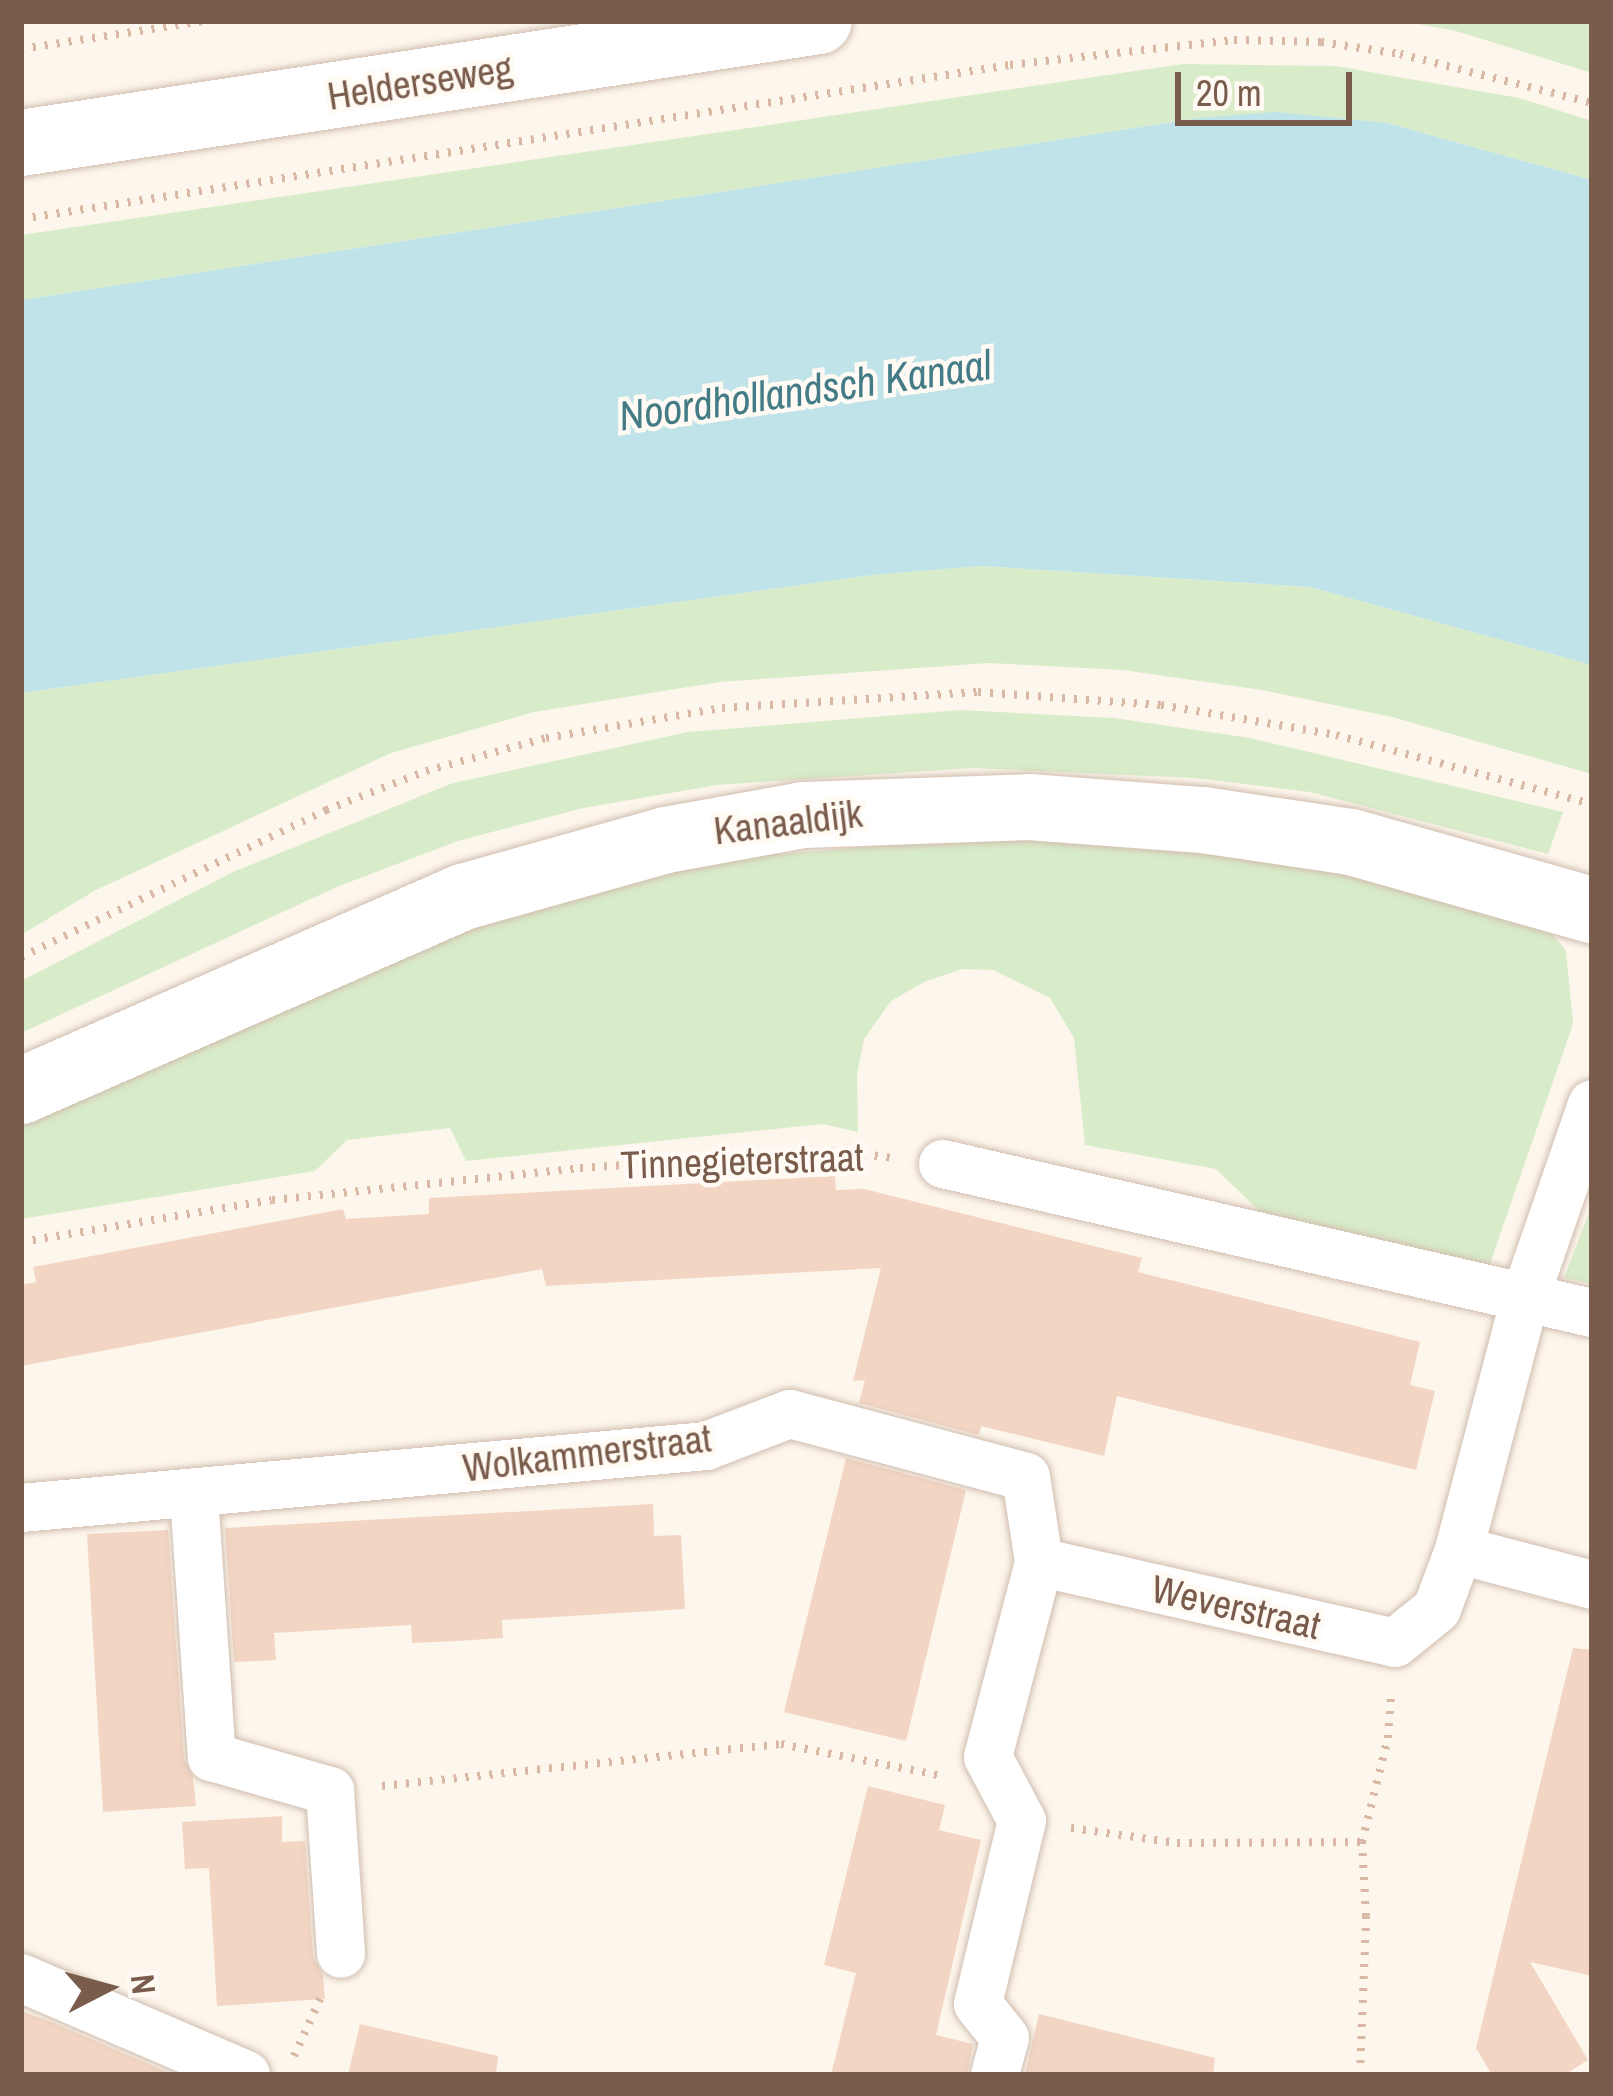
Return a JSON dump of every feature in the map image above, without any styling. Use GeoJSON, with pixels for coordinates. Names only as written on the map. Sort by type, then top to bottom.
{"type":"FeatureCollection","features":[{"type":"Feature","properties":{"kind":"street","name":"Helderseweg"},"geometry":{"type":"LineString","coordinates":[[21,143],[819,21]]}},
{"type":"Feature","properties":{"kind":"street","name":"Kanaaldijk"},"geometry":{"type":"LineString","coordinates":[[21,1090],[463,897],[666,839],[802,815],[1029,807],[1203,820],[1351,842],[1592,910]]}},
{"type":"Feature","properties":{"kind":"street"},"geometry":{"type":"LineString","coordinates":[[1395,1643],[1437,1609],[1459,1550],[1525,1298],[1592,1104]]}},
{"type":"Feature","properties":{"kind":"street"},"geometry":{"type":"LineString","coordinates":[[943,1164],[1592,1313]]}},
{"type":"Feature","properties":{"kind":"street","name":"Wolkammerstraat"},"geometry":{"type":"LineString","coordinates":[[21,1508],[706,1446],[790,1414],[1026,1477],[1040,1562]]}},
{"type":"Feature","properties":{"kind":"street"},"geometry":{"type":"LineString","coordinates":[[194,1495],[212,1756],[330,1791],[341,1954]]}},
{"type":"Feature","properties":{"kind":"street"},"geometry":{"type":"LineString","coordinates":[[1459,1550],[1592,1585]]}},
{"type":"Feature","properties":{"kind":"street"},"geometry":{"type":"LineString","coordinates":[[995,2075],[1005,2038],[978,2004],[1013,1804],[988,1757],[1040,1562]]}},
{"type":"Feature","properties":{"kind":"street","name":"Weverstraat"},"geometry":{"type":"LineString","coordinates":[[1040,1562],[1395,1643]]}},
{"type":"Feature","properties":{"kind":"street"},"geometry":{"type":"LineString","coordinates":[[21,1978],[247,2075]]}},
{"type":"Feature","properties":{"kind":"path"},"geometry":{"type":"LineString","coordinates":[[21,49],[206,21]]}},
{"type":"Feature","properties":{"kind":"path"},"geometry":{"type":"LineString","coordinates":[[21,219],[1010,65],[1234,40],[1321,42],[1400,54],[1592,103]]}},
{"type":"Feature","properties":{"kind":"path","name":"Tinnegieterstraat"},"geometry":{"type":"LineString","coordinates":[[21,1242],[272,1200],[580,1168],[839,1151],[943,1164]]}},
{"type":"Feature","properties":{"kind":"path"},"geometry":{"type":"LineString","coordinates":[[1360,2075],[1366,1916],[1363,1842],[1388,1738],[1395,1643]]}},
{"type":"Feature","properties":{"kind":"path"},"geometry":{"type":"LineString","coordinates":[[330,1791],[781,1744],[1178,1843],[1363,1842]]}},
{"type":"Feature","properties":{"kind":"path"},"geometry":{"type":"LineString","coordinates":[[286,2075],[341,1954]]}},
{"type":"Feature","properties":{"kind":"green space"},"geometry":{"type":"Polygon","coordinates":[[[1403,21],[1592,21],[1592,73],[1456,31],[1403,21]]]}},
{"type":"Feature","properties":{"kind":"green space"},"geometry":{"type":"Polygon","coordinates":[[[1183,64],[1335,66],[1519,98],[1592,121],[1592,180],[1387,123],[1199,118],[21,300],[21,235],[1183,64]]]}},
{"type":"Feature","properties":{"kind":"green space"},"geometry":{"type":"Polygon","coordinates":[[[981,566],[1310,587],[1592,665],[1592,774],[1392,717],[1262,690],[1123,670],[989,663],[719,682],[534,712],[391,753],[96,890],[21,935],[21,693],[873,575],[981,566]]]}},
{"type":"Feature","properties":{"kind":"green space"},"geometry":{"type":"Polygon","coordinates":[[[961,710],[1114,718],[1250,738],[1563,812],[1548,854],[1310,792],[1195,778],[972,768],[717,785],[583,808],[458,841],[339,886],[21,1033],[21,981],[233,872],[453,783],[688,732],[961,710]]]}},
{"type":"Feature","properties":{"kind":"green space"},"geometry":{"type":"Polygon","coordinates":[[[986,837],[1319,856],[1544,924],[1566,951],[1573,1024],[1485,1278],[1277,1228],[1216,1169],[1085,1145],[1074,1038],[1050,998],[993,970],[962,969],[924,982],[891,1001],[864,1039],[857,1074],[858,1132],[823,1124],[466,1161],[450,1128],[347,1140],[315,1171],[21,1219],[21,1122],[366,960],[697,861],[986,837]]]}},
{"type":"Feature","properties":{"kind":"green space"},"geometry":{"type":"Polygon","coordinates":[[[1592,1205],[1592,1284],[1564,1278],[1592,1205]]]}},
{"type":"Feature","properties":{"kind":"water","name":"Noordhollandsch Kanaal"},"geometry":{"type":"Polygon","coordinates":[[[1276,112],[1387,123],[1592,180],[1592,665],[1310,587],[982,566],[873,575],[21,693],[21,300],[1199,118],[1276,112]]]}},
{"type":"Feature","properties":{"kind":"building"},"geometry":{"type":"Polygon","coordinates":[[[835,1176],[836,1190],[864,1189],[1142,1258],[1138,1272],[1420,1342],[1410,1385],[1435,1391],[1416,1470],[1117,1396],[1104,1456],[981,1426],[979,1435],[859,1403],[865,1380],[853,1381],[881,1268],[546,1286],[542,1269],[21,1366],[21,1285],[36,1282],[33,1267],[343,1209],[346,1219],[429,1214],[429,1198],[835,1176]]]}},
{"type":"Feature","properties":{"kind":"building"},"geometry":{"type":"Polygon","coordinates":[[[846,1458],[966,1490],[906,1741],[784,1712],[846,1458]]]}},
{"type":"Feature","properties":{"kind":"building"},"geometry":{"type":"Polygon","coordinates":[[[653,1504],[654,1536],[681,1535],[685,1609],[502,1620],[503,1638],[457,1641],[412,1643],[411,1625],[274,1633],[276,1660],[234,1662],[225,1528],[653,1504]]]}},
{"type":"Feature","properties":{"kind":"building"},"geometry":{"type":"Polygon","coordinates":[[[168,1530],[184,1759],[193,1777],[196,1806],[103,1812],[87,1534],[168,1530]]]}},
{"type":"Feature","properties":{"kind":"building"},"geometry":{"type":"Polygon","coordinates":[[[1573,1648],[1592,1650],[1592,1976],[1530,1962],[1588,2060],[1564,2075],[1492,2075],[1476,2048],[1573,1648]]]}},
{"type":"Feature","properties":{"kind":"building"},"geometry":{"type":"Polygon","coordinates":[[[868,1786],[945,1805],[939,1830],[981,1840],[936,2035],[973,2044],[967,2075],[831,2075],[856,1973],[824,1965],[868,1786]]]}},
{"type":"Feature","properties":{"kind":"building"},"geometry":{"type":"Polygon","coordinates":[[[282,1816],[282,1842],[305,1841],[313,1956],[323,1975],[325,1999],[217,2006],[209,1868],[185,1869],[182,1822],[282,1816]]]}},
{"type":"Feature","properties":{"kind":"building"},"geometry":{"type":"Polygon","coordinates":[[[21,2011],[54,2023],[174,2075],[21,2075],[21,2011]]]}},
{"type":"Feature","properties":{"kind":"building"},"geometry":{"type":"Polygon","coordinates":[[[1039,2014],[1215,2058],[1213,2075],[1025,2075],[1039,2014]]]}},
{"type":"Feature","properties":{"kind":"building"},"geometry":{"type":"Polygon","coordinates":[[[360,2024],[498,2056],[496,2075],[348,2075],[360,2024]]]}}]}
